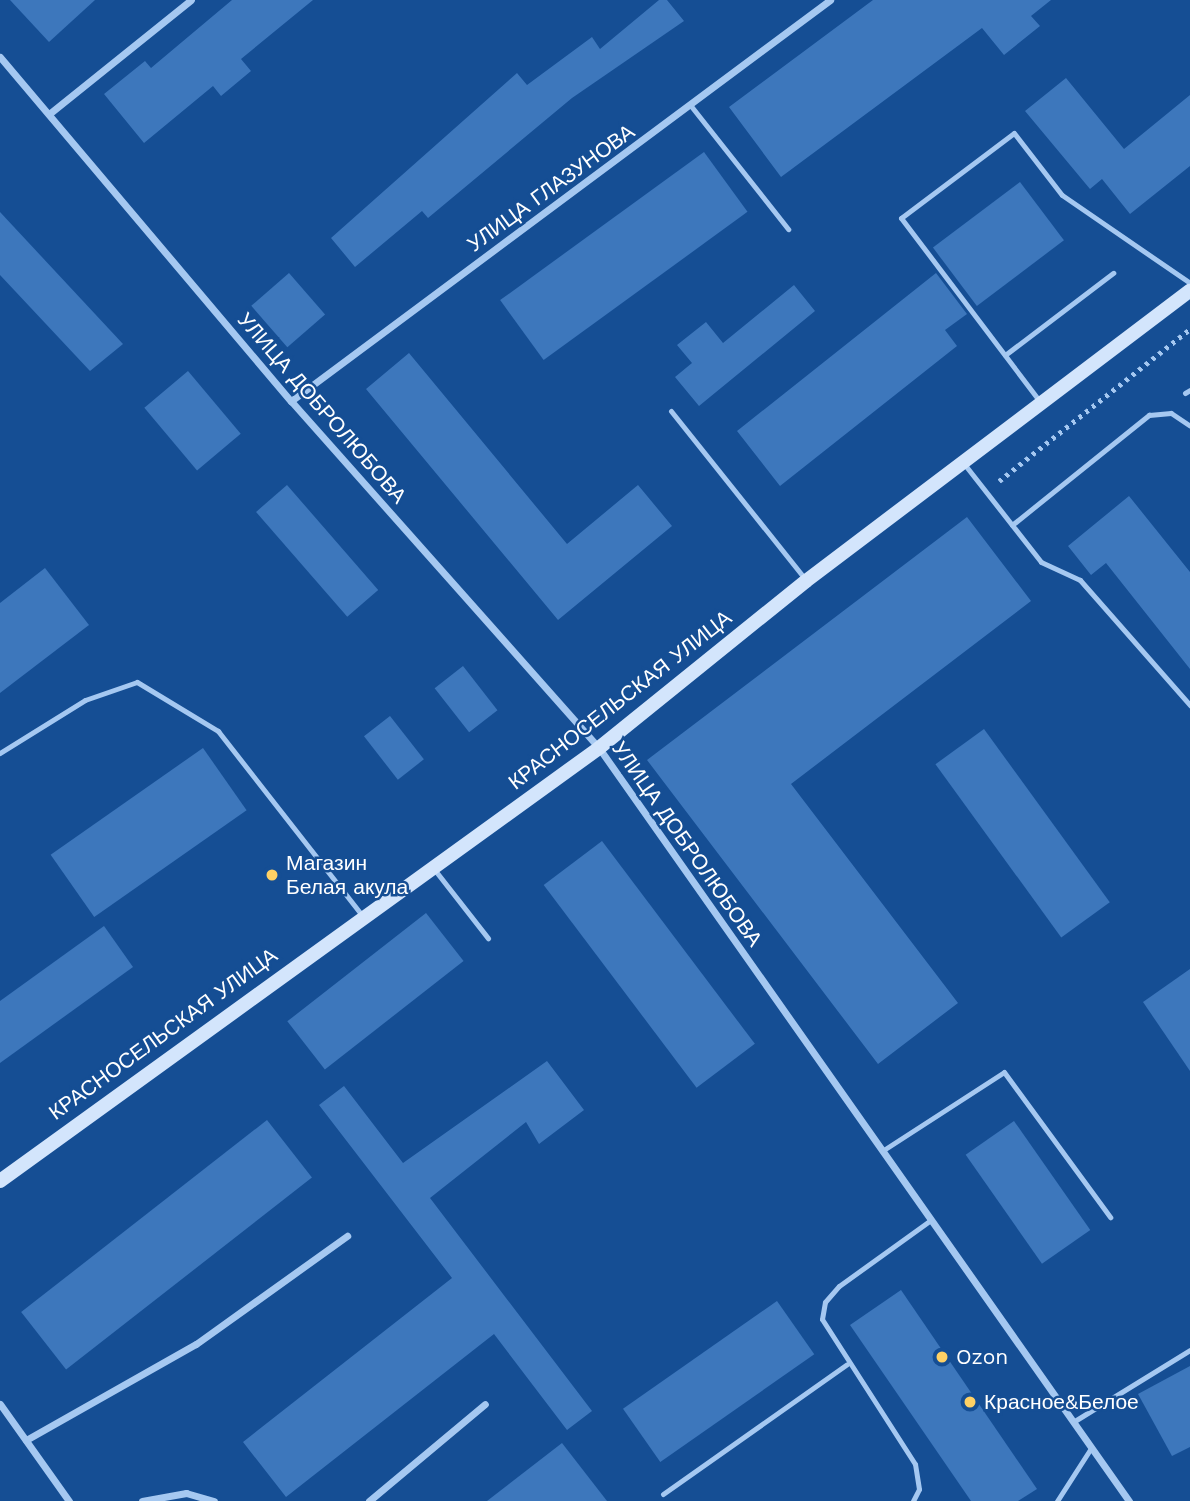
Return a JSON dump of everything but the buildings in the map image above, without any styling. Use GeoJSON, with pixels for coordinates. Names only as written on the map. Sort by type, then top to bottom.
{"type":"FeatureCollection","features":[{"type":"Feature","properties":{"kind":"main road","name":"КРАСНОСЕЛЬСКАЯ УЛИЦА"},"geometry":{"type":"LineString","coordinates":[[0,1181],[361,914],[599,748],[806,581],[965,465],[1190,290]]}},
{"type":"Feature","properties":{"kind":"street"},"geometry":{"type":"LineString","coordinates":[[49,114],[191,0]]}},
{"type":"Feature","properties":{"kind":"street","name":"УЛИЦА ГЛАЗУНОВА"},"geometry":{"type":"LineString","coordinates":[[291,401],[830,0]]}},
{"type":"Feature","properties":{"kind":"street","name":"УЛИЦА ДОБРОЛЮБОВА"},"geometry":{"type":"LineString","coordinates":[[0,57],[291,401],[599,748],[1129,1501]]}},
{"type":"Feature","properties":{"kind":"street"},"geometry":{"type":"LineString","coordinates":[[26,1440],[196,1344],[347,1236]]}},
{"type":"Feature","properties":{"kind":"street"},"geometry":{"type":"LineString","coordinates":[[0,1404],[69,1501]]}},
{"type":"Feature","properties":{"kind":"street"},"geometry":{"type":"LineString","coordinates":[[369,1501],[485,1404]]}},
{"type":"Feature","properties":{"kind":"street"},"geometry":{"type":"LineString","coordinates":[[142,1501],[186,1493],[214,1501]]}},
{"type":"Feature","properties":{"kind":"lane"},"geometry":{"type":"LineString","coordinates":[[691,106],[788,229]]}},
{"type":"Feature","properties":{"kind":"lane"},"geometry":{"type":"LineString","coordinates":[[1042,405],[901,218],[1014,132],[1062,195],[1190,283]]}},
{"type":"Feature","properties":{"kind":"lane"},"geometry":{"type":"LineString","coordinates":[[1005,355],[1113,273]]}},
{"type":"Feature","properties":{"kind":"lane"},"geometry":{"type":"LineString","coordinates":[[671,411],[806,581]]}},
{"type":"Feature","properties":{"kind":"lane"},"geometry":{"type":"LineString","coordinates":[[1012,525],[1149,415],[1171,413],[1189,425]]}},
{"type":"Feature","properties":{"kind":"lane"},"geometry":{"type":"LineString","coordinates":[[965,465],[1041,562],[1080,580],[1190,705]]}},
{"type":"Feature","properties":{"kind":"lane"},"geometry":{"type":"LineString","coordinates":[[0,753],[85,700],[137,682],[218,731],[361,914]]}},
{"type":"Feature","properties":{"kind":"lane"},"geometry":{"type":"LineString","coordinates":[[431,866],[488,938]]}},
{"type":"Feature","properties":{"kind":"lane"},"geometry":{"type":"LineString","coordinates":[[882,1151],[1004,1072],[1110,1217]]}},
{"type":"Feature","properties":{"kind":"lane"},"geometry":{"type":"LineString","coordinates":[[913,1501],[919,1489],[915,1464],[847,1364],[822,1319],[825,1302],[931,1220]]}},
{"type":"Feature","properties":{"kind":"lane"},"geometry":{"type":"LineString","coordinates":[[1073,1422],[1190,1350]]}},
{"type":"Feature","properties":{"kind":"lane"},"geometry":{"type":"LineString","coordinates":[[663,1493],[847,1364]]}},
{"type":"Feature","properties":{"kind":"lane"},"geometry":{"type":"LineString","coordinates":[[1057,1501],[1091,1448]]}},
{"type":"Feature","properties":{"kind":"path"},"geometry":{"type":"LineString","coordinates":[[986,491],[1190,329]]}},
{"type":"Feature","properties":{"kind":"place","name":"Магазин Белая акула"},"geometry":{"type":"Point","coordinates":[272,875]}},
{"type":"Feature","properties":{"kind":"place","name":"Ozon"},"geometry":{"type":"Point","coordinates":[942,1357]}},
{"type":"Feature","properties":{"kind":"place","name":"Красное&Белое"},"geometry":{"type":"Point","coordinates":[970,1402]}}]}
